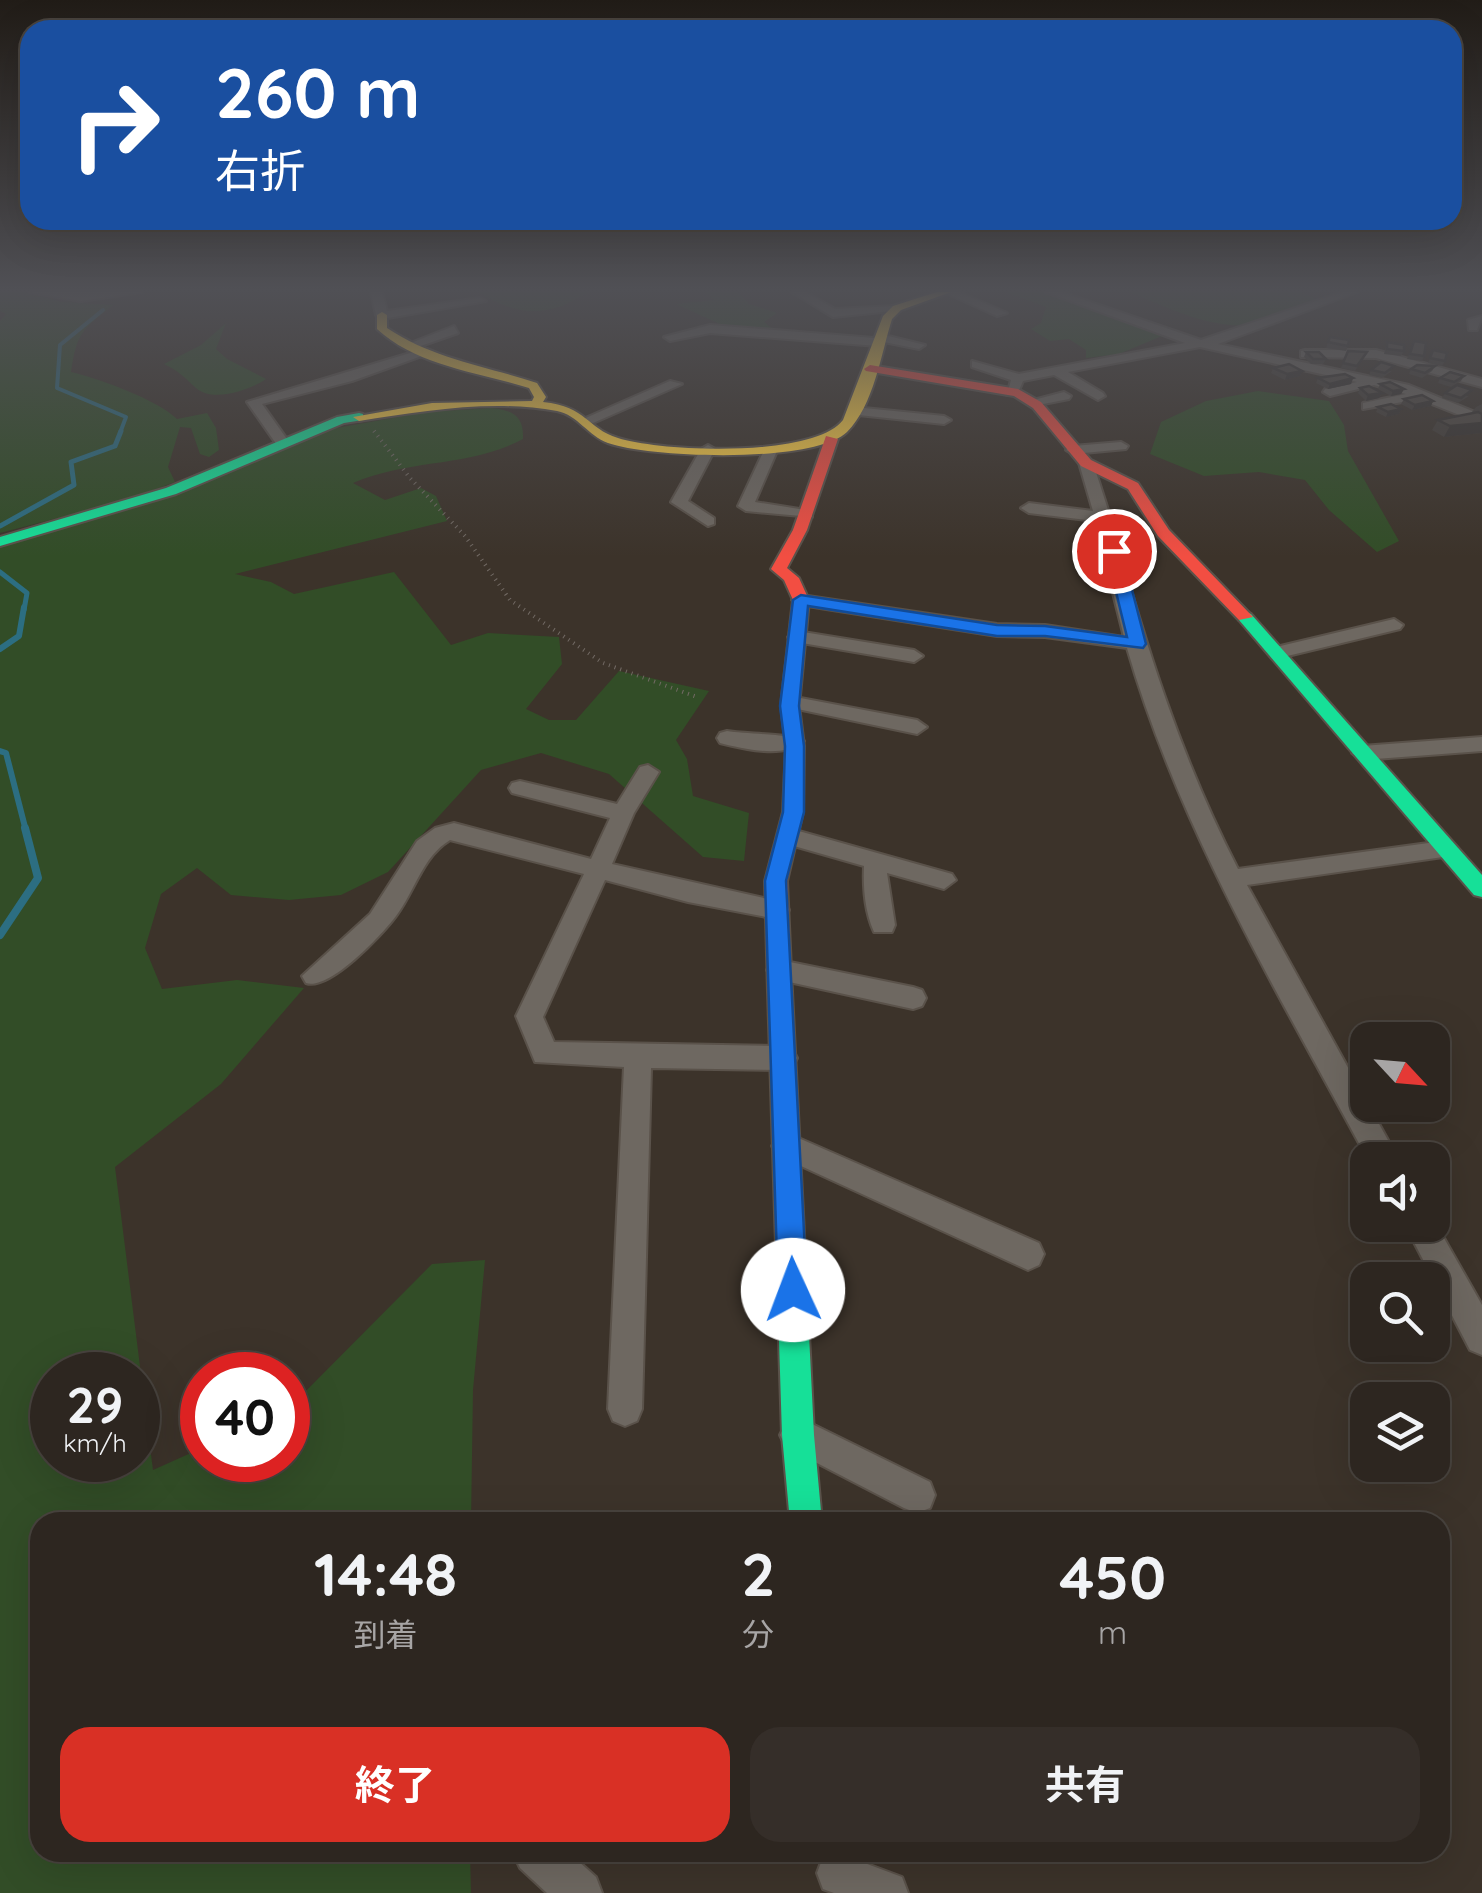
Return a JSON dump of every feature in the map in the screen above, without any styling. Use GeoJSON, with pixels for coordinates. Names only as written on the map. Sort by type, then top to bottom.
{"type":"FeatureCollection","features":[{"type":"Feature","properties":{"kind":"street"},"geometry":{"type":"LineString","coordinates":[[282,442],[254,402],[339,380]]}},
{"type":"Feature","properties":{"kind":"street"},"geometry":{"type":"LineString","coordinates":[[513,380],[534,386],[540,397],[536,404]]}},
{"type":"Feature","properties":{"kind":"street"},"geometry":{"type":"LineString","coordinates":[[805,1512],[798,1435],[777,910],[778,859],[794,812],[790,702],[801,600],[791,578],[778,568],[806,514],[831,439],[854,410],[865,380]]}},
{"type":"Feature","properties":{"kind":"street"},"geometry":{"type":"LineString","coordinates":[[985,380],[1064,396]]}},
{"type":"Feature","properties":{"kind":"street"},"geometry":{"type":"LineString","coordinates":[[1005,380],[1021,390],[1080,456],[1133,486],[1163,533],[1278,652],[1482,889]]}},
{"type":"Feature","properties":{"kind":"street"},"geometry":{"type":"LineString","coordinates":[[1021,390],[1039,380]]}},
{"type":"Feature","properties":{"kind":"street"},"geometry":{"type":"LineString","coordinates":[[1072,380],[1098,396]]}},
{"type":"Feature","properties":{"kind":"street"},"geometry":{"type":"LineString","coordinates":[[1374,380],[1423,394],[1482,420]]}},
{"type":"Feature","properties":{"kind":"street"},"geometry":{"type":"LineString","coordinates":[[1330,392],[1377,381]]}},
{"type":"Feature","properties":{"kind":"street"},"geometry":{"type":"LineString","coordinates":[[588,420],[675,384]]}},
{"type":"Feature","properties":{"kind":"street"},"geometry":{"type":"LineString","coordinates":[[1368,406],[1423,394]]}},
{"type":"Feature","properties":{"kind":"street"},"geometry":{"type":"LineString","coordinates":[[0,542],[171,491],[282,442],[366,414],[432,405],[536,404],[570,410],[588,420],[596,432],[624,443],[770,451],[831,439]]}},
{"type":"Feature","properties":{"kind":"street"},"geometry":{"type":"LineString","coordinates":[[854,410],[944,420]]}},
{"type":"Feature","properties":{"kind":"street"},"geometry":{"type":"LineString","coordinates":[[1080,456],[1121,446]]}},
{"type":"Feature","properties":{"kind":"street"},"geometry":{"type":"LineString","coordinates":[[708,449],[680,502],[708,521]]}},
{"type":"Feature","properties":{"kind":"street"},"geometry":{"type":"LineString","coordinates":[[770,451],[746,506],[806,514]]}},
{"type":"Feature","properties":{"kind":"street"},"geometry":{"type":"LineString","coordinates":[[1080,456],[1106,517],[1145,676],[1230,879],[1374,1142]]}},
{"type":"Feature","properties":{"kind":"street"},"geometry":{"type":"LineString","coordinates":[[1029,508],[1106,517]]}},
{"type":"Feature","properties":{"kind":"street"},"geometry":{"type":"LineString","coordinates":[[801,600],[997,630],[1045,631],[1137,644]]}},
{"type":"Feature","properties":{"kind":"street"},"geometry":{"type":"LineString","coordinates":[[1278,652],[1394,625]]}},
{"type":"Feature","properties":{"kind":"street"},"geometry":{"type":"LineString","coordinates":[[797,637],[914,656]]}},
{"type":"Feature","properties":{"kind":"street"},"geometry":{"type":"LineString","coordinates":[[790,702],[917,727]]}},
{"type":"Feature","properties":{"kind":"street"},"geometry":{"type":"LineString","coordinates":[[727,738],[766,744],[794,741]]}},
{"type":"Feature","properties":{"kind":"street"},"geometry":{"type":"LineString","coordinates":[[1362,752],[1482,744]]}},
{"type":"Feature","properties":{"kind":"street"},"geometry":{"type":"LineString","coordinates":[[648,772],[623,813],[543,993],[528,1016],[545,1054],[784,1058]]}},
{"type":"Feature","properties":{"kind":"street"},"geometry":{"type":"LineString","coordinates":[[520,788],[623,813]]}},
{"type":"Feature","properties":{"kind":"street"},"geometry":{"type":"LineString","coordinates":[[315,976],[384,914],[428,842],[439,832],[454,831],[688,894],[777,910]]}},
{"type":"Feature","properties":{"kind":"street"},"geometry":{"type":"LineString","coordinates":[[788,836],[944,880]]}},
{"type":"Feature","properties":{"kind":"street"},"geometry":{"type":"LineString","coordinates":[[1230,879],[1443,848]]}},
{"type":"Feature","properties":{"kind":"street"},"geometry":{"type":"LineString","coordinates":[[876,861],[874,885],[883,925]]}},
{"type":"Feature","properties":{"kind":"street"},"geometry":{"type":"LineString","coordinates":[[780,970],[913,998]]}},
{"type":"Feature","properties":{"kind":"street"},"geometry":{"type":"LineString","coordinates":[[624,1409],[638,1055]]}},
{"type":"Feature","properties":{"kind":"street"},"geometry":{"type":"LineString","coordinates":[[788,1146],[1028,1254]]}},
{"type":"Feature","properties":{"kind":"street"},"geometry":{"type":"LineString","coordinates":[[1429,1242],[1482,1338]]}},
{"type":"Feature","properties":{"kind":"street"},"geometry":{"type":"LineString","coordinates":[[798,1435],[916,1495]]}},
{"type":"Feature","properties":{"kind":"street"},"geometry":{"type":"LineString","coordinates":[[545,1862],[580,1893]]}},
{"type":"Feature","properties":{"kind":"street"},"geometry":{"type":"LineString","coordinates":[[839,1873],[886,1893]]}},
{"type":"Feature","properties":{"kind":"path"},"geometry":{"type":"LineString","coordinates":[[366,414],[377,437],[465,536],[510,600],[603,663],[697,697]]}},
{"type":"Feature","properties":{"kind":"green space"},"geometry":{"type":"Polygon","coordinates":[[[0,380],[99,380],[142,397],[177,419],[207,413],[216,428],[219,450],[209,457],[200,454],[191,428],[180,427],[168,467],[175,482],[123,501],[0,533],[0,380]]]}},
{"type":"Feature","properties":{"kind":"green space"},"geometry":{"type":"Polygon","coordinates":[[[187,380],[263,380],[221,395],[196,388],[187,380]]]}},
{"type":"Feature","properties":{"kind":"green space"},"geometry":{"type":"Polygon","coordinates":[[[1258,391],[1329,401],[1344,425],[1348,451],[1399,541],[1377,552],[1329,510],[1305,480],[1259,472],[1204,476],[1150,454],[1161,422],[1206,401],[1258,391]]]}},
{"type":"Feature","properties":{"kind":"green space"},"geometry":{"type":"Polygon","coordinates":[[[505,410],[519,420],[523,439],[481,455],[396,470],[353,483],[385,500],[421,488],[436,496],[447,521],[235,574],[271,582],[294,594],[394,572],[451,645],[488,633],[559,637],[562,664],[526,709],[549,720],[576,720],[619,671],[709,691],[676,740],[687,759],[693,796],[749,813],[744,861],[703,857],[609,774],[541,753],[481,770],[388,872],[341,895],[289,900],[231,895],[197,868],[161,894],[145,948],[162,989],[237,980],[304,988],[221,1084],[115,1167],[138,1352],[30,1352],[30,1482],[160,1482],[160,1467],[180,1458],[180,1482],[310,1482],[310,1387],[432,1264],[485,1260],[473,1390],[471,1512],[30,1512],[30,1862],[470,1862],[471,1893],[0,1893],[0,547],[325,430],[426,412],[505,410]]]}},
{"type":"Feature","properties":{"kind":"building"},"geometry":{"type":"Polygon","coordinates":[[[1390,382],[1404,389],[1393,391],[1380,384],[1390,382]]]}},
{"type":"Feature","properties":{"kind":"building"},"geometry":{"type":"Polygon","coordinates":[[[1457,385],[1472,390],[1461,398],[1445,393],[1457,385]]]}},
{"type":"Feature","properties":{"kind":"building"},"geometry":{"type":"Polygon","coordinates":[[[1369,386],[1382,393],[1368,395],[1360,388],[1369,386]]]}},
{"type":"Feature","properties":{"kind":"building"},"geometry":{"type":"Polygon","coordinates":[[[1422,395],[1433,401],[1415,405],[1404,399],[1422,395]]]}},
{"type":"Feature","properties":{"kind":"building"},"geometry":{"type":"Polygon","coordinates":[[[1391,404],[1401,409],[1388,412],[1378,407],[1391,404]]]}},
{"type":"Feature","properties":{"kind":"building"},"geometry":{"type":"Polygon","coordinates":[[[1482,414],[1482,423],[1450,426],[1438,420],[1482,414]]]}},
{"type":"Feature","properties":{"kind":"waterway"},"geometry":{"type":"LineString","coordinates":[[58,380],[57,388],[126,417],[120,433]]}},
{"type":"Feature","properties":{"kind":"waterway"},"geometry":{"type":"LineString","coordinates":[[0,526],[74,485],[71,462],[115,446],[121,431]]}},
{"type":"Feature","properties":{"kind":"waterway"},"geometry":{"type":"LineString","coordinates":[[0,572],[27,593],[24,610]]}},
{"type":"Feature","properties":{"kind":"waterway"},"geometry":{"type":"LineString","coordinates":[[0,649],[19,636],[24,607]]}},
{"type":"Feature","properties":{"kind":"waterway"},"geometry":{"type":"LineString","coordinates":[[0,751],[6,753],[26,831]]}},
{"type":"Feature","properties":{"kind":"waterway"},"geometry":{"type":"LineString","coordinates":[[0,935],[38,878],[25,828]]}},
{"type":"Feature","properties":{"kind":"traffic: fast"},"geometry":{"type":"LineString","coordinates":[[0,542],[171,491],[341,420],[359,417]]}},
{"type":"Feature","properties":{"kind":"traffic: fast"},"geometry":{"type":"LineString","coordinates":[[1245,617],[1482,889]]}},
{"type":"Feature","properties":{"kind":"traffic: fast"},"geometry":{"type":"LineString","coordinates":[[780,992],[798,1435],[805,1512]]}},
{"type":"Feature","properties":{"kind":"traffic: slow"},"geometry":{"type":"LineString","coordinates":[[515,380],[533,386],[540,397],[536,404]]}},
{"type":"Feature","properties":{"kind":"traffic: slow"},"geometry":{"type":"LineString","coordinates":[[359,417],[458,405],[533,404],[566,409],[601,435],[626,444],[689,450],[765,449],[825,439],[841,431],[866,380]]}},
{"type":"Feature","properties":{"kind":"traffic: jam"},"geometry":{"type":"LineString","coordinates":[[940,380],[1018,393],[1037,405],[1086,463],[1133,486],[1163,533],[1245,617]]}},
{"type":"Feature","properties":{"kind":"traffic: jam"},"geometry":{"type":"LineString","coordinates":[[780,992],[776,881],[793,812],[795,746],[790,706],[801,600],[791,578],[779,569],[800,530],[831,439]]}},
{"type":"Feature","properties":{"kind":"route"},"geometry":{"type":"LineString","coordinates":[[793,1290],[776,881],[778,859],[794,812],[790,706],[801,600],[997,630],[1045,631],[1137,644],[1114,551]]}}]}
